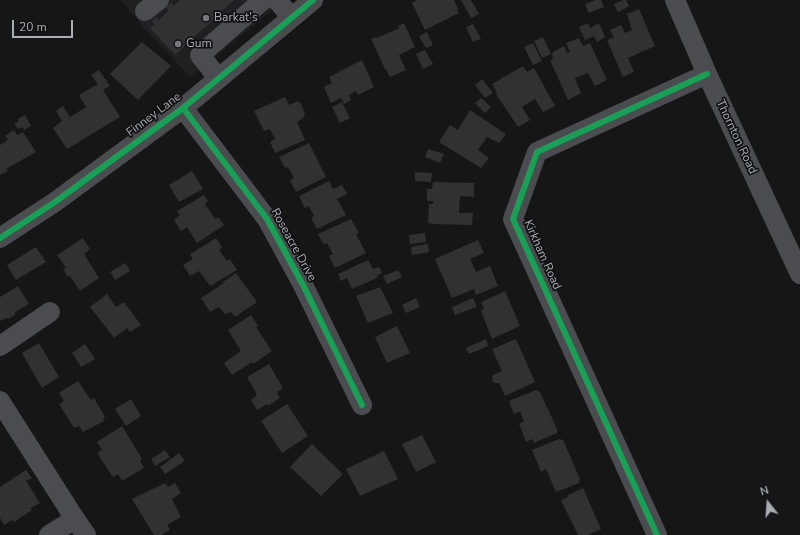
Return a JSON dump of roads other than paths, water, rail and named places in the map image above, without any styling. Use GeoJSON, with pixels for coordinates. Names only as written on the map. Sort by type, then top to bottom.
{"type":"FeatureCollection","features":[{"type":"Feature","properties":{"kind":"street"},"geometry":{"type":"LineString","coordinates":[[218,78],[200,55],[263,0]]}},
{"type":"Feature","properties":{"kind":"street"},"geometry":{"type":"LineString","coordinates":[[277,0],[291,17]]}},
{"type":"Feature","properties":{"kind":"street","name":"Finney Lane"},"geometry":{"type":"LineString","coordinates":[[0,238],[55,202],[183,108],[313,0]]}},
{"type":"Feature","properties":{"kind":"street","name":"Thornton Road"},"geometry":{"type":"LineString","coordinates":[[675,0],[707,74],[800,274]]}},
{"type":"Feature","properties":{"kind":"street","name":"Kirkham Road"},"geometry":{"type":"LineString","coordinates":[[657,535],[513,218],[537,152],[707,74]]}},
{"type":"Feature","properties":{"kind":"street","name":"Roseacre Drive"},"geometry":{"type":"LineString","coordinates":[[183,108],[267,219],[303,285],[362,406]]}},
{"type":"Feature","properties":{"kind":"street"},"geometry":{"type":"LineString","coordinates":[[0,346],[50,312]]}},
{"type":"Feature","properties":{"kind":"street"},"geometry":{"type":"LineString","coordinates":[[0,401],[86,535]]}},
{"type":"Feature","properties":{"kind":"street"},"geometry":{"type":"LineString","coordinates":[[49,535],[75,519]]}},
{"type":"Feature","properties":{"kind":"place","name":"Barkat's"},"geometry":{"type":"Point","coordinates":[206,18]}},
{"type":"Feature","properties":{"kind":"place","name":"Gum"},"geometry":{"type":"Point","coordinates":[178,44]}}]}
